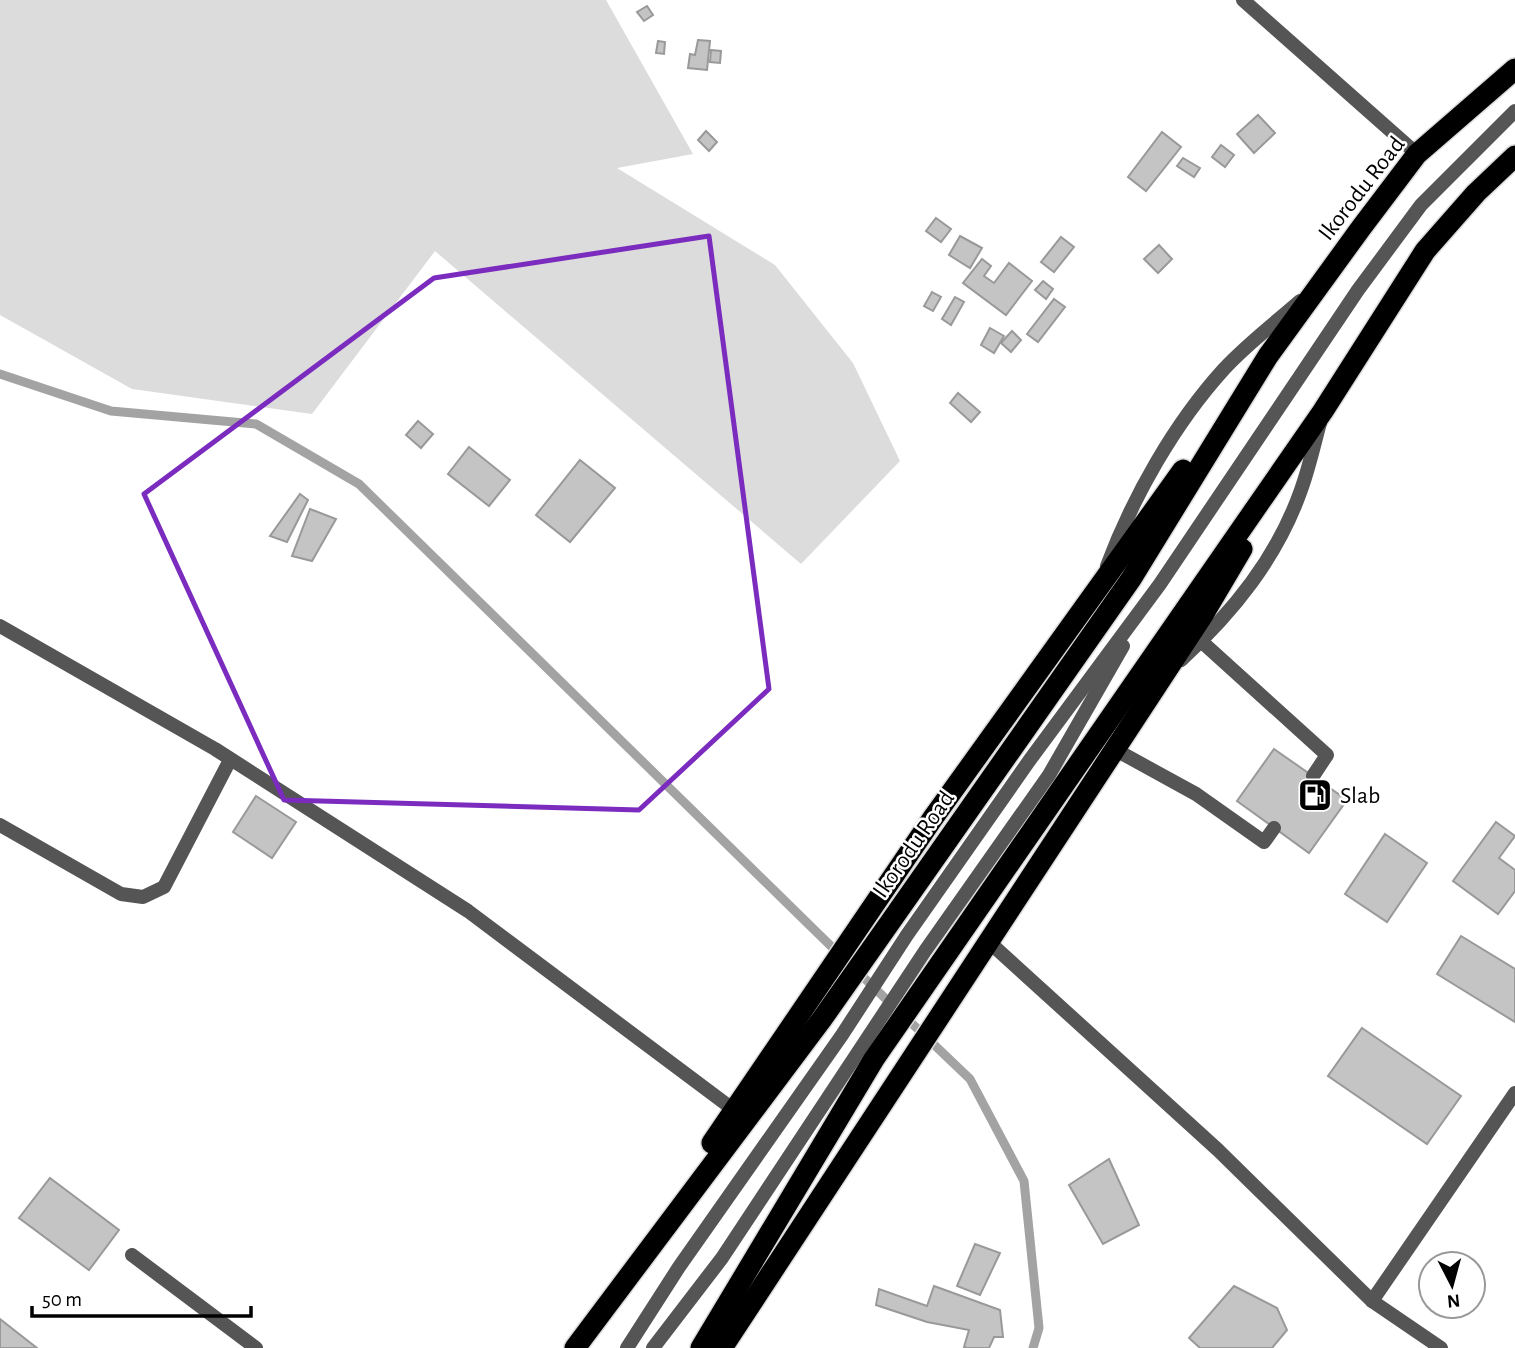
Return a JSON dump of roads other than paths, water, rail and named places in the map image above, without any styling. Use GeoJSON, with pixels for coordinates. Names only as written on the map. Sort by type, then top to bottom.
{"type":"FeatureCollection","features":[{"type":"Feature","properties":{"kind":"highway","name":"Ikorodu Road"},"geometry":{"type":"LineString","coordinates":[[576,1347],[872,906],[1099,585],[1322,281],[1417,154],[1515,69]]}},
{"type":"Feature","properties":{"kind":"highway"},"geometry":{"type":"LineString","coordinates":[[722,1348],[1203,615],[1323,411],[1425,251],[1476,193],[1515,156]]}},
{"type":"Feature","properties":{"kind":"highway","name":"Ikorodu Road"},"geometry":{"type":"LineString","coordinates":[[576,1347],[822,1019],[899,928],[1131,579],[1268,356]]}},
{"type":"Feature","properties":{"kind":"highway"},"geometry":{"type":"LineString","coordinates":[[701,1348],[868,1054],[932,957],[1323,411]]}},
{"type":"Feature","properties":{"kind":"street"},"geometry":{"type":"LineString","coordinates":[[1243,0],[1417,154]]}},
{"type":"Feature","properties":{"kind":"street"},"geometry":{"type":"LineString","coordinates":[[627,1348],[679,1267],[842,1035],[899,928],[1029,761],[1160,584],[1358,289],[1421,205],[1515,111]]}},
{"type":"Feature","properties":{"kind":"street"},"geometry":{"type":"LineString","coordinates":[[1099,585],[1126,514],[1167,445],[1224,369],[1322,281]]}},
{"type":"Feature","properties":{"kind":"street"},"geometry":{"type":"LineString","coordinates":[[1162,677],[1223,621],[1269,559],[1301,491],[1323,411]]}},
{"type":"Feature","properties":{"kind":"street"},"geometry":{"type":"LineString","coordinates":[[932,957],[1049,775],[1160,584]]}},
{"type":"Feature","properties":{"kind":"street"},"geometry":{"type":"LineString","coordinates":[[0,626],[230,760],[467,911],[734,1110]]}},
{"type":"Feature","properties":{"kind":"street"},"geometry":{"type":"LineString","coordinates":[[1201,641],[1327,755],[1313,776]]}},
{"type":"Feature","properties":{"kind":"street"},"geometry":{"type":"LineString","coordinates":[[1114,749],[1196,794],[1264,842],[1274,828]]}},
{"type":"Feature","properties":{"kind":"street"},"geometry":{"type":"LineString","coordinates":[[0,825],[121,894],[143,897],[164,887],[230,760]]}},
{"type":"Feature","properties":{"kind":"street"},"geometry":{"type":"LineString","coordinates":[[988,941],[1218,1150],[1372,1301],[1441,1348]]}},
{"type":"Feature","properties":{"kind":"street"},"geometry":{"type":"LineString","coordinates":[[653,1348],[722,1258],[868,1054]]}},
{"type":"Feature","properties":{"kind":"street"},"geometry":{"type":"LineString","coordinates":[[1372,1301],[1515,1093]]}},
{"type":"Feature","properties":{"kind":"street"},"geometry":{"type":"LineString","coordinates":[[132,1255],[256,1348]]}},
{"type":"Feature","properties":{"kind":"waterway"},"geometry":{"type":"LineString","coordinates":[[0,374],[111,411],[256,424],[359,484],[840,955]]}},
{"type":"Feature","properties":{"kind":"waterway"},"geometry":{"type":"LineString","coordinates":[[855,969],[893,1006]]}},
{"type":"Feature","properties":{"kind":"waterway"},"geometry":{"type":"LineString","coordinates":[[903,1015],[970,1079],[1024,1181],[1039,1328],[1033,1348]]}},
{"type":"Feature","properties":{"kind":"place","name":"Slab"},"geometry":{"type":"Point","coordinates":[1315,795]}}]}
